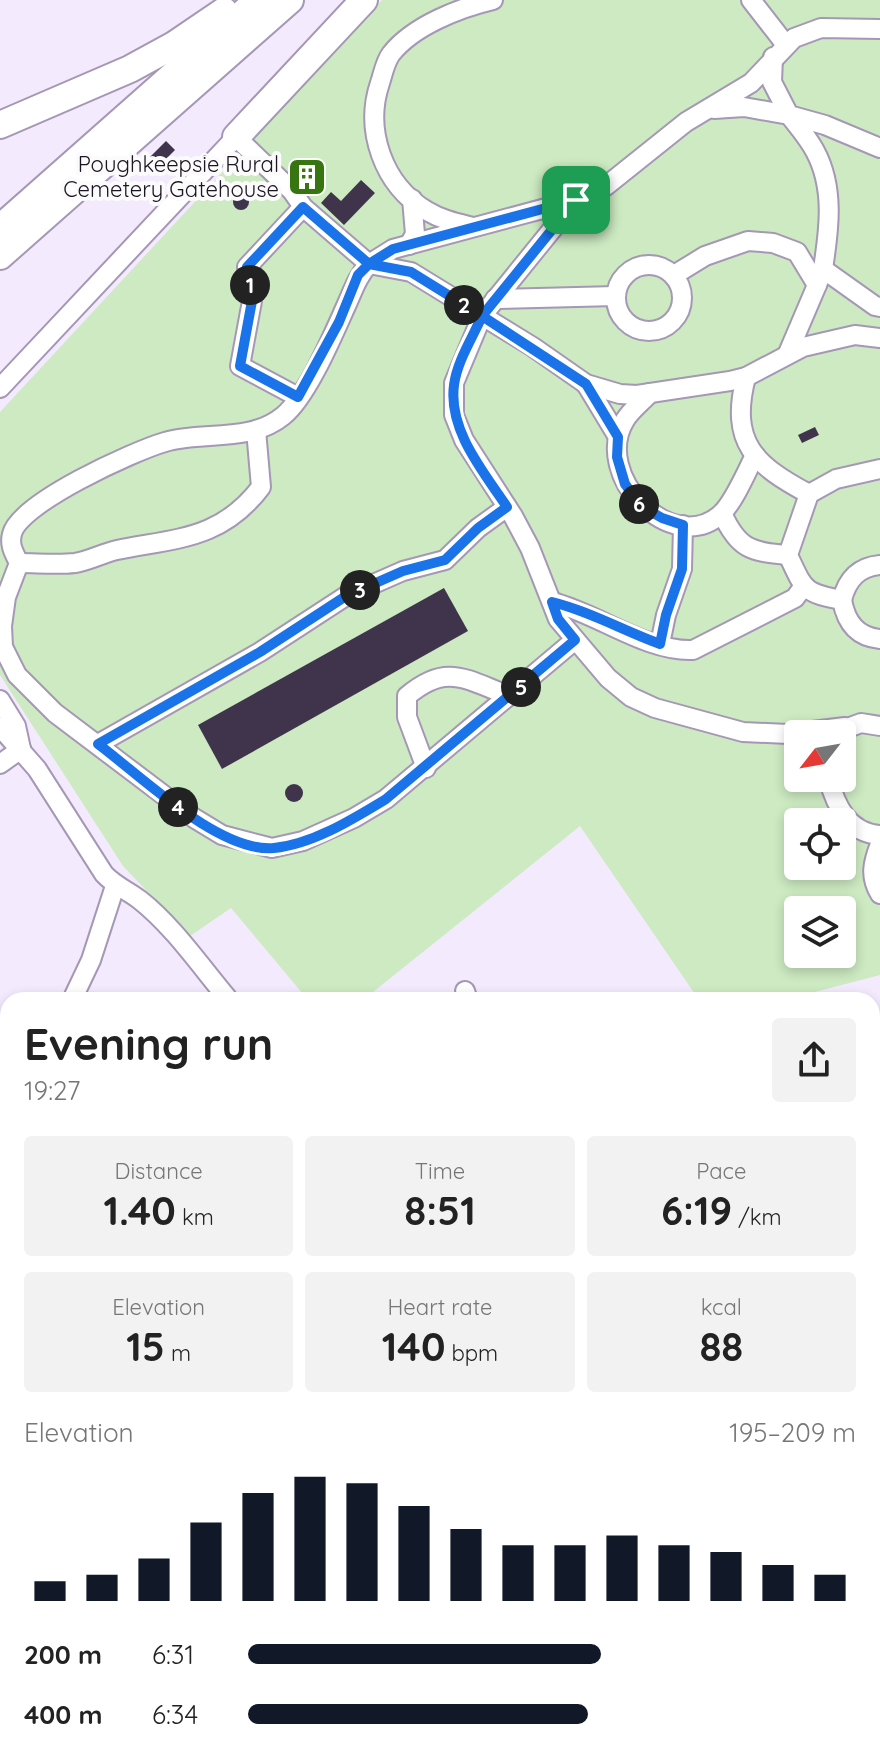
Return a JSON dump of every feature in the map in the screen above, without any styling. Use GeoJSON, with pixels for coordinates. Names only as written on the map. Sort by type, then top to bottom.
{"type":"FeatureCollection","features":[{"type":"Feature","properties":{"kind":"highway"},"geometry":{"type":"LineString","coordinates":[[0,125],[152,58],[239,0]]}},
{"type":"Feature","properties":{"kind":"highway"},"geometry":{"type":"LineString","coordinates":[[0,228],[258,0]]}},
{"type":"Feature","properties":{"kind":"highway"},"geometry":{"type":"LineString","coordinates":[[0,256],[290,0]]}},
{"type":"Feature","properties":{"kind":"highway"},"geometry":{"type":"LineString","coordinates":[[236,137],[364,0]]}},
{"type":"Feature","properties":{"kind":"street"},"geometry":{"type":"LineString","coordinates":[[477,228],[446,220],[425,210],[397,184],[377,148],[373,102],[389,56],[411,36],[450,15],[493,0]]}},
{"type":"Feature","properties":{"kind":"street"},"geometry":{"type":"LineString","coordinates":[[751,0],[779,51],[772,82],[789,115],[814,150],[825,174],[828,238],[820,277],[788,353]]}},
{"type":"Feature","properties":{"kind":"street"},"geometry":{"type":"LineString","coordinates":[[575,640],[386,799],[354,818],[303,841],[272,848],[222,835],[203,824],[36,695],[17,675],[3,647],[2,626],[6,597],[19,563],[11,546],[12,531],[25,516],[55,494],[131,455],[167,441],[256,430],[283,416],[298,397],[339,322],[358,275],[393,249],[576,200],[606,186],[686,122],[751,83],[794,38],[821,28],[872,29],[880,42]]}},
{"type":"Feature","properties":{"kind":"street"},"geometry":{"type":"LineString","coordinates":[[707,110],[744,107],[789,115],[825,125],[880,148]]}},
{"type":"Feature","properties":{"kind":"street"},"geometry":{"type":"LineString","coordinates":[[0,388],[236,137],[292,191],[303,207],[369,264],[411,272],[586,384],[620,394],[650,393],[746,377],[788,353],[833,338],[855,335],[880,338]]}},
{"type":"Feature","properties":{"kind":"street"},"geometry":{"type":"LineString","coordinates":[[409,245],[415,234],[412,199]]}},
{"type":"Feature","properties":{"kind":"street"},"geometry":{"type":"LineString","coordinates":[[576,200],[482,316],[454,383],[454,415],[464,440],[530,548],[558,619],[608,678],[631,697],[655,708],[743,732],[784,736]]}},
{"type":"Feature","properties":{"kind":"street"},"geometry":{"type":"LineString","coordinates":[[298,397],[240,366],[252,301],[247,267],[303,207]]}},
{"type":"Feature","properties":{"kind":"street"},"geometry":{"type":"LineString","coordinates":[[797,252],[828,238]]}},
{"type":"Feature","properties":{"kind":"street"},"geometry":{"type":"LineString","coordinates":[[674,275],[705,256],[748,241],[773,243],[797,252],[820,277],[880,307]]}},
{"type":"Feature","properties":{"kind":"street"},"geometry":{"type":"LineString","coordinates":[[654,265],[674,275],[680,285],[682,306],[678,316],[661,330],[650,332],[630,325],[617,307],[616,296],[619,285],[633,269],[654,265]]}},
{"type":"Feature","properties":{"kind":"street"},"geometry":{"type":"LineString","coordinates":[[495,299],[616,296]]}},
{"type":"Feature","properties":{"kind":"street"},"geometry":{"type":"LineString","coordinates":[[746,377],[739,417],[755,455],[760,464],[779,478],[809,494]]}},
{"type":"Feature","properties":{"kind":"street"},"geometry":{"type":"LineString","coordinates":[[586,384],[618,437]]}},
{"type":"Feature","properties":{"kind":"street"},"geometry":{"type":"LineString","coordinates":[[650,393],[624,421],[618,437],[617,457],[625,484],[641,506],[683,525],[705,524],[722,513],[755,455]]}},
{"type":"Feature","properties":{"kind":"street"},"geometry":{"type":"LineString","coordinates":[[19,563],[75,563],[205,532],[244,509],[261,487],[256,430]]}},
{"type":"Feature","properties":{"kind":"street"},"geometry":{"type":"LineString","coordinates":[[842,600],[820,596],[803,587],[788,555],[809,494],[836,479],[880,469]]}},
{"type":"Feature","properties":{"kind":"street"},"geometry":{"type":"LineString","coordinates":[[98,744],[260,652],[346,596],[403,571],[445,560],[478,528],[507,507]]}},
{"type":"Feature","properties":{"kind":"street"},"geometry":{"type":"LineString","coordinates":[[722,513],[732,534],[746,547],[761,553],[788,555]]}},
{"type":"Feature","properties":{"kind":"street"},"geometry":{"type":"LineString","coordinates":[[660,644],[666,615],[682,569],[683,525]]}},
{"type":"Feature","properties":{"kind":"street"},"geometry":{"type":"LineString","coordinates":[[880,565],[870,566],[854,575],[845,586],[842,600],[845,618],[858,632],[880,639]]}},
{"type":"Feature","properties":{"kind":"street"},"geometry":{"type":"LineString","coordinates":[[552,602],[575,608],[677,651],[693,650],[795,598],[803,587]]}},
{"type":"Feature","properties":{"kind":"street"},"geometry":{"type":"LineString","coordinates":[[426,768],[407,717],[407,696],[424,682],[452,674],[510,696]]}},
{"type":"Feature","properties":{"kind":"street"},"geometry":{"type":"LineString","coordinates":[[0,700],[16,726],[21,749]]}},
{"type":"Feature","properties":{"kind":"street"},"geometry":{"type":"LineString","coordinates":[[856,725],[880,726]]}},
{"type":"Feature","properties":{"kind":"street"},"geometry":{"type":"LineString","coordinates":[[0,727],[37,769],[104,874],[115,886],[139,899],[222,992]]}},
{"type":"Feature","properties":{"kind":"street"},"geometry":{"type":"LineString","coordinates":[[0,764],[21,749]]}},
{"type":"Feature","properties":{"kind":"street"},"geometry":{"type":"LineString","coordinates":[[832,792],[851,825],[866,834],[880,835]]}},
{"type":"Feature","properties":{"kind":"street"},"geometry":{"type":"LineString","coordinates":[[880,844],[872,871],[880,894]]}},
{"type":"Feature","properties":{"kind":"street"},"geometry":{"type":"LineString","coordinates":[[76,992],[91,960],[115,886]]}},
{"type":"Feature","properties":{"kind":"green space"},"geometry":{"type":"Polygon","coordinates":[[[382,0],[880,0],[880,975],[815,992],[694,992],[580,826],[373,992],[301,992],[231,908],[190,936],[123,866],[0,675],[0,412],[382,0]]]}},
{"type":"Feature","properties":{"kind":"building"},"geometry":{"type":"Polygon","coordinates":[[[166,141],[175,150],[156,169],[147,160],[166,141]]]}},
{"type":"Feature","properties":{"kind":"building","name":"Poughkeepsie Rural Cemetery Gatehouse"},"geometry":{"type":"Polygon","coordinates":[[[296,163],[301,168],[306,163],[322,178],[310,190],[304,184],[301,188],[292,178],[295,175],[290,169],[296,163]]]}},
{"type":"Feature","properties":{"kind":"building"},"geometry":{"type":"Polygon","coordinates":[[[361,180],[375,193],[344,225],[321,203],[331,192],[341,201],[361,180]]]}},
{"type":"Feature","properties":{"kind":"building"},"geometry":{"type":"Polygon","coordinates":[[[241,194],[247,196],[247,208],[241,210],[235,208],[233,202],[235,196],[241,194]]]}},
{"type":"Feature","properties":{"kind":"building"},"geometry":{"type":"Polygon","coordinates":[[[815,427],[819,435],[802,443],[798,435],[815,427]]]}},
{"type":"Feature","properties":{"kind":"building"},"geometry":{"type":"Polygon","coordinates":[[[444,588],[468,631],[222,769],[198,725],[444,588]]]}},
{"type":"Feature","properties":{"kind":"building"},"geometry":{"type":"Polygon","coordinates":[[[294,784],[303,793],[294,802],[285,793],[294,784]]]}},
{"type":"Feature","properties":{"kind":"place","name":"Poughkeepsie Rural Cemetery Gatehouse"},"geometry":{"type":"Point","coordinates":[307,177]}},
{"type":"Feature","properties":{"kind":"route"},"geometry":{"type":"LineString","coordinates":[[576,200],[393,249],[369,264],[303,207],[247,267],[252,301],[240,366],[298,397],[339,322],[358,275],[369,264],[411,272],[482,316],[454,383],[454,415],[464,440],[507,507],[478,528],[445,560],[403,571],[346,596],[260,652],[98,744],[194,818],[222,835],[272,848],[303,841],[354,818],[386,799],[575,640],[558,619],[552,602],[575,608],[660,644],[666,615],[682,569],[683,525],[641,506],[625,484],[617,457],[618,437],[586,384],[482,316],[576,200]]}}]}
